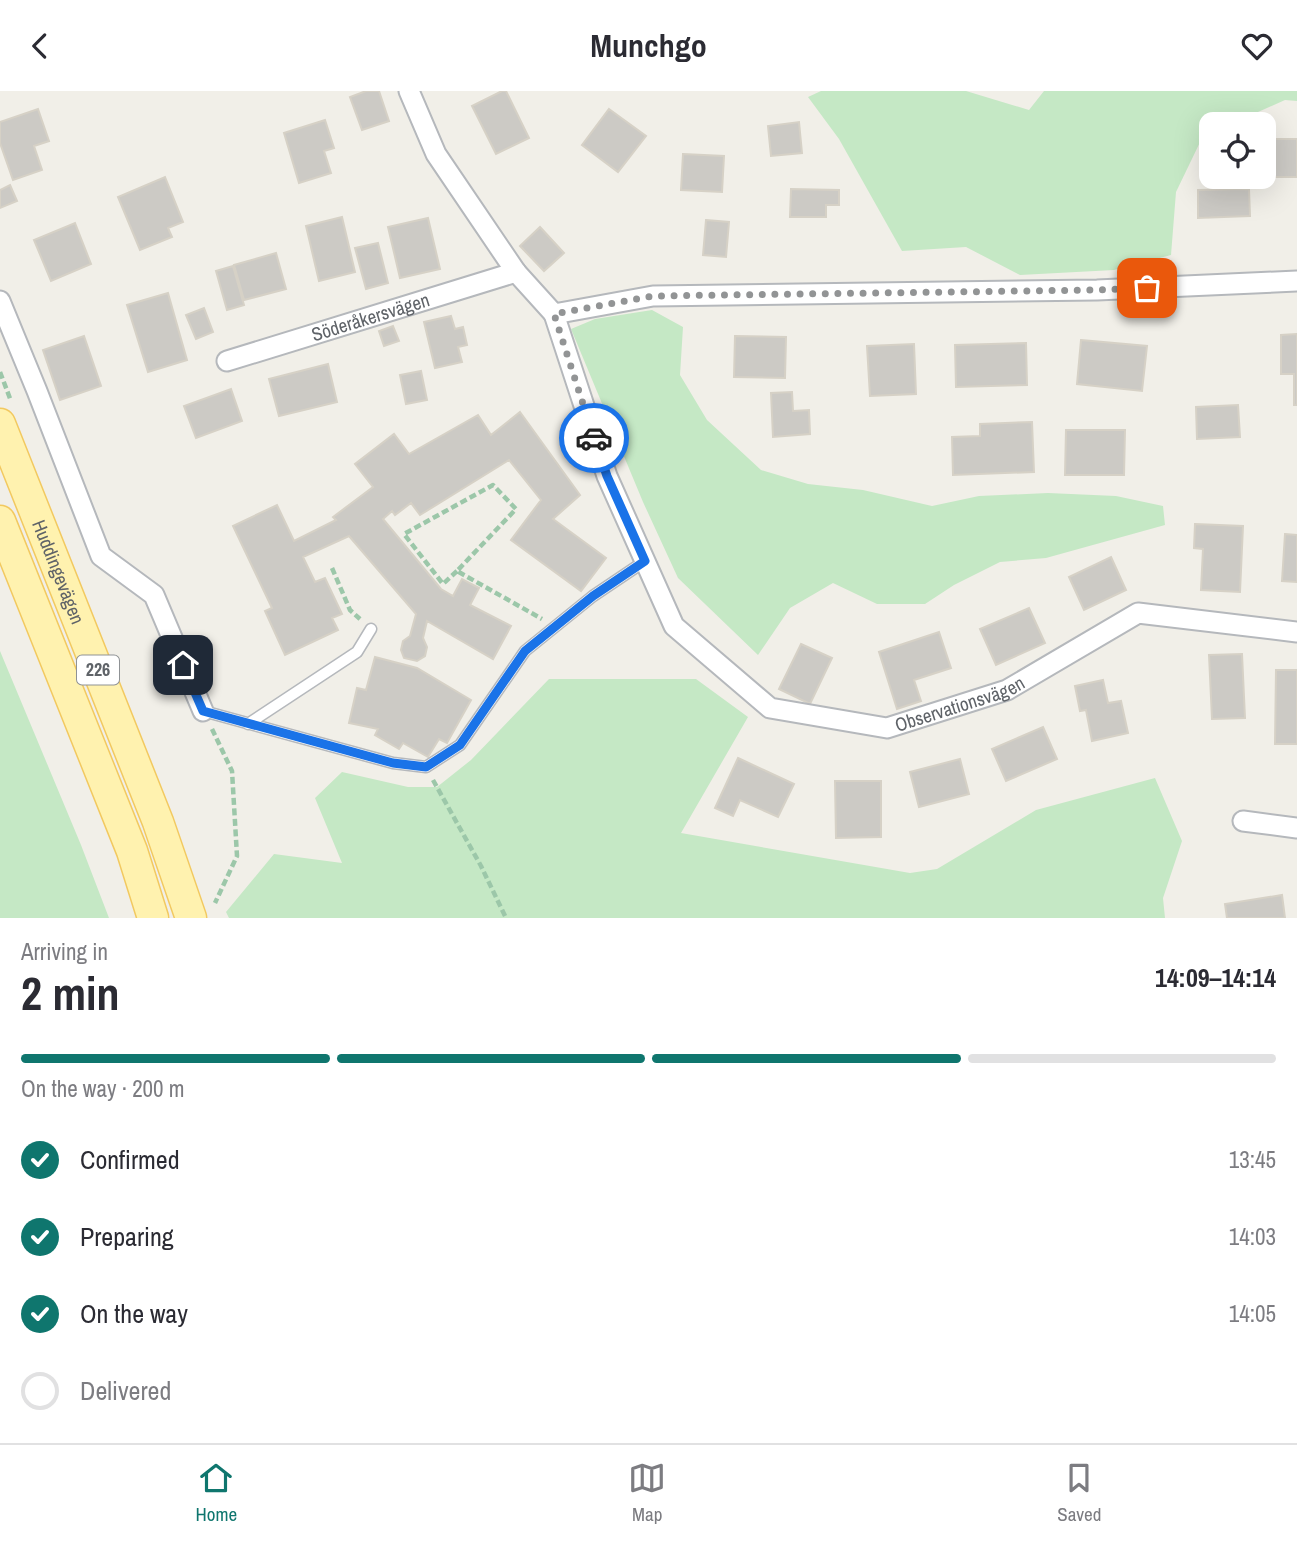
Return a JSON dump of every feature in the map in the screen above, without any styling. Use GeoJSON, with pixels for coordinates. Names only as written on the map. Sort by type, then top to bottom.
{"type":"FeatureCollection","features":[{"type":"Feature","properties":{"kind":"main road","name":"Huddingevägen"},"geometry":{"type":"LineString","coordinates":[[0,424],[158,822],[203,911]]}},
{"type":"Feature","properties":{"kind":"main road","name":"Huddingevägen"},"geometry":{"type":"LineString","coordinates":[[0,521],[132,851],[153,918]]}},
{"type":"Feature","properties":{"kind":"street"},"geometry":{"type":"LineString","coordinates":[[409,91],[436,154],[516,272],[554,314],[653,296],[1097,290],[1297,281]]}},
{"type":"Feature","properties":{"kind":"street","name":"Söderåkersvägen"},"geometry":{"type":"LineString","coordinates":[[227,361],[516,272]]}},
{"type":"Feature","properties":{"kind":"street"},"geometry":{"type":"LineString","coordinates":[[0,301],[101,556],[153,596],[203,711]]}},
{"type":"Feature","properties":{"kind":"street","name":"Observationsvägen"},"geometry":{"type":"LineString","coordinates":[[554,314],[607,476],[674,626],[769,708],[887,728],[1007,690],[1138,613],[1297,632]]}},
{"type":"Feature","properties":{"kind":"street"},"geometry":{"type":"LineString","coordinates":[[1242,821],[1297,828]]}},
{"type":"Feature","properties":{"kind":"lane"},"geometry":{"type":"LineString","coordinates":[[203,711],[393,763],[426,767],[460,745],[525,651],[593,596],[645,561]]}},
{"type":"Feature","properties":{"kind":"lane"},"geometry":{"type":"LineString","coordinates":[[248,724],[357,652],[371,629]]}},
{"type":"Feature","properties":{"kind":"path"},"geometry":{"type":"LineString","coordinates":[[493,485],[516,509],[457,571],[443,584],[404,534],[493,485]]}},
{"type":"Feature","properties":{"kind":"path"},"geometry":{"type":"LineString","coordinates":[[332,568],[350,610],[371,629]]}},
{"type":"Feature","properties":{"kind":"path"},"geometry":{"type":"LineString","coordinates":[[457,571],[556,626]]}},
{"type":"Feature","properties":{"kind":"path"},"geometry":{"type":"LineString","coordinates":[[203,711],[232,771],[237,856],[203,911]]}},
{"type":"Feature","properties":{"kind":"path"},"geometry":{"type":"LineString","coordinates":[[426,767],[481,866],[506,918]]}},
{"type":"Feature","properties":{"kind":"green space"},"geometry":{"type":"Polygon","coordinates":[[[821,91],[966,91],[1029,110],[1044,91],[1297,91],[1297,101],[1285,100],[1258,112],[1199,112],[1199,144],[1176,192],[1171,255],[1114,270],[1020,275],[966,247],[902,251],[839,139],[808,97],[821,91]]]}},
{"type":"Feature","properties":{"kind":"green space"},"geometry":{"type":"Polygon","coordinates":[[[652,310],[683,327],[680,375],[707,420],[761,470],[808,484],[863,490],[932,506],[979,496],[1048,493],[1116,496],[1163,506],[1165,525],[1046,558],[1000,562],[954,585],[925,604],[877,604],[833,583],[790,608],[758,655],[678,578],[643,502],[571,329],[595,319],[652,310]]]}},
{"type":"Feature","properties":{"kind":"green space"},"geometry":{"type":"Polygon","coordinates":[[[0,651],[81,845],[109,918],[0,918],[0,651]]]}},
{"type":"Feature","properties":{"kind":"green space"},"geometry":{"type":"Polygon","coordinates":[[[549,679],[696,679],[748,717],[681,833],[910,873],[937,869],[1036,810],[1155,778],[1182,841],[1163,898],[1165,918],[229,918],[226,912],[274,854],[342,863],[315,798],[342,772],[408,787],[437,787],[471,760],[549,679]]]}},
{"type":"Feature","properties":{"kind":"building"},"geometry":{"type":"Polygon","coordinates":[[[366,91],[379,91],[389,121],[362,130],[350,97],[366,91]]]}},
{"type":"Feature","properties":{"kind":"building"},"geometry":{"type":"Polygon","coordinates":[[[506,91],[529,138],[496,154],[472,106],[506,91]]]}},
{"type":"Feature","properties":{"kind":"building"},"geometry":{"type":"Polygon","coordinates":[[[38,109],[49,141],[34,146],[42,170],[13,180],[0,143],[0,122],[38,109]]]}},
{"type":"Feature","properties":{"kind":"building"},"geometry":{"type":"Polygon","coordinates":[[[609,109],[646,136],[618,172],[582,145],[609,109]]]}},
{"type":"Feature","properties":{"kind":"building"},"geometry":{"type":"Polygon","coordinates":[[[325,120],[334,148],[324,151],[331,173],[299,183],[284,133],[325,120]]]}},
{"type":"Feature","properties":{"kind":"building"},"geometry":{"type":"Polygon","coordinates":[[[799,122],[802,153],[771,156],[768,126],[799,122]]]}},
{"type":"Feature","properties":{"kind":"building"},"geometry":{"type":"Polygon","coordinates":[[[1276,139],[1297,139],[1297,177],[1276,177],[1276,139]]]}},
{"type":"Feature","properties":{"kind":"building"},"geometry":{"type":"Polygon","coordinates":[[[683,154],[724,156],[722,192],[681,190],[683,154]]]}},
{"type":"Feature","properties":{"kind":"building"},"geometry":{"type":"Polygon","coordinates":[[[165,177],[183,222],[168,228],[172,237],[140,250],[118,197],[165,177]]]}},
{"type":"Feature","properties":{"kind":"building"},"geometry":{"type":"Polygon","coordinates":[[[10,185],[17,201],[0,208],[0,190],[10,185]]]}},
{"type":"Feature","properties":{"kind":"building"},"geometry":{"type":"Polygon","coordinates":[[[791,189],[839,190],[839,205],[826,205],[826,217],[790,217],[791,189]]]}},
{"type":"Feature","properties":{"kind":"building"},"geometry":{"type":"Polygon","coordinates":[[[1249,189],[1250,216],[1198,218],[1198,190],[1249,189]]]}},
{"type":"Feature","properties":{"kind":"building"},"geometry":{"type":"Polygon","coordinates":[[[342,217],[355,272],[319,281],[306,226],[342,217]]]}},
{"type":"Feature","properties":{"kind":"building"},"geometry":{"type":"Polygon","coordinates":[[[428,218],[440,269],[400,278],[388,227],[428,218]]]}},
{"type":"Feature","properties":{"kind":"building"},"geometry":{"type":"Polygon","coordinates":[[[706,220],[729,222],[726,257],[703,255],[706,220]]]}},
{"type":"Feature","properties":{"kind":"building"},"geometry":{"type":"Polygon","coordinates":[[[75,223],[91,264],[51,281],[34,240],[75,223]]]}},
{"type":"Feature","properties":{"kind":"building"},"geometry":{"type":"Polygon","coordinates":[[[540,227],[564,253],[544,271],[520,246],[540,227]]]}},
{"type":"Feature","properties":{"kind":"building"},"geometry":{"type":"Polygon","coordinates":[[[378,243],[388,283],[366,289],[355,248],[378,243]]]}},
{"type":"Feature","properties":{"kind":"building"},"geometry":{"type":"Polygon","coordinates":[[[276,253],[286,289],[244,300],[234,265],[276,253]]]}},
{"type":"Feature","properties":{"kind":"building"},"geometry":{"type":"Polygon","coordinates":[[[233,266],[244,305],[227,310],[216,271],[233,266]]]}},
{"type":"Feature","properties":{"kind":"building"},"geometry":{"type":"Polygon","coordinates":[[[168,293],[187,360],[148,372],[127,305],[168,293]]]}},
{"type":"Feature","properties":{"kind":"building"},"geometry":{"type":"Polygon","coordinates":[[[204,308],[213,332],[196,339],[186,315],[204,308]]]}},
{"type":"Feature","properties":{"kind":"building"},"geometry":{"type":"Polygon","coordinates":[[[451,316],[455,329],[463,327],[467,345],[458,347],[462,362],[435,368],[424,322],[451,316]]]}},
{"type":"Feature","properties":{"kind":"building"},"geometry":{"type":"Polygon","coordinates":[[[393,326],[399,341],[384,346],[379,331],[393,326]]]}},
{"type":"Feature","properties":{"kind":"building"},"geometry":{"type":"Polygon","coordinates":[[[1297,334],[1297,405],[1294,405],[1294,374],[1281,374],[1281,335],[1297,334]]]}},
{"type":"Feature","properties":{"kind":"building"},"geometry":{"type":"Polygon","coordinates":[[[84,336],[101,386],[60,400],[43,350],[84,336]]]}},
{"type":"Feature","properties":{"kind":"building"},"geometry":{"type":"Polygon","coordinates":[[[735,336],[786,337],[785,378],[734,377],[735,336]]]}},
{"type":"Feature","properties":{"kind":"building"},"geometry":{"type":"Polygon","coordinates":[[[1081,340],[1147,346],[1142,391],[1077,384],[1081,340]]]}},
{"type":"Feature","properties":{"kind":"building"},"geometry":{"type":"Polygon","coordinates":[[[1026,343],[1027,385],[956,387],[955,345],[1026,343]]]}},
{"type":"Feature","properties":{"kind":"building"},"geometry":{"type":"Polygon","coordinates":[[[914,344],[916,394],[870,396],[867,346],[914,344]]]}},
{"type":"Feature","properties":{"kind":"building"},"geometry":{"type":"Polygon","coordinates":[[[328,364],[337,402],[279,416],[269,379],[328,364]]]}},
{"type":"Feature","properties":{"kind":"building"},"geometry":{"type":"Polygon","coordinates":[[[421,371],[427,400],[406,404],[400,375],[421,371]]]}},
{"type":"Feature","properties":{"kind":"building"},"geometry":{"type":"Polygon","coordinates":[[[231,389],[242,421],[196,438],[184,406],[231,389]]]}},
{"type":"Feature","properties":{"kind":"building"},"geometry":{"type":"Polygon","coordinates":[[[792,392],[793,411],[809,410],[810,434],[773,437],[771,393],[792,392]]]}},
{"type":"Feature","properties":{"kind":"building"},"geometry":{"type":"Polygon","coordinates":[[[1238,405],[1240,437],[1197,439],[1196,407],[1238,405]]]}},
{"type":"Feature","properties":{"kind":"building"},"geometry":{"type":"Polygon","coordinates":[[[520,412],[580,495],[553,519],[606,558],[581,591],[511,540],[541,500],[509,460],[420,515],[411,503],[395,515],[392,511],[383,519],[441,589],[453,596],[462,579],[479,588],[470,605],[511,626],[493,659],[427,621],[423,638],[427,647],[425,656],[417,661],[404,658],[401,650],[403,641],[410,636],[416,614],[349,536],[303,557],[315,582],[325,578],[342,614],[332,618],[338,630],[285,655],[265,611],[272,608],[233,526],[277,505],[294,541],[336,520],[333,517],[373,487],[355,464],[394,434],[409,454],[478,415],[491,435],[520,412]]]}},
{"type":"Feature","properties":{"kind":"building"},"geometry":{"type":"Polygon","coordinates":[[[1032,422],[1034,472],[953,475],[952,437],[980,436],[980,424],[1032,422]]]}},
{"type":"Feature","properties":{"kind":"building"},"geometry":{"type":"Polygon","coordinates":[[[1066,430],[1125,430],[1124,475],[1065,475],[1066,430]]]}},
{"type":"Feature","properties":{"kind":"building"},"geometry":{"type":"Polygon","coordinates":[[[1195,524],[1243,526],[1240,592],[1201,590],[1203,549],[1194,548],[1195,524]]]}},
{"type":"Feature","properties":{"kind":"building"},"geometry":{"type":"Polygon","coordinates":[[[1285,534],[1297,535],[1297,582],[1282,581],[1285,534]]]}},
{"type":"Feature","properties":{"kind":"building"},"geometry":{"type":"Polygon","coordinates":[[[1111,557],[1126,590],[1084,610],[1069,577],[1111,557]]]}},
{"type":"Feature","properties":{"kind":"building"},"geometry":{"type":"Polygon","coordinates":[[[1029,608],[1045,643],[996,665],[980,629],[1029,608]]]}},
{"type":"Feature","properties":{"kind":"building"},"geometry":{"type":"Polygon","coordinates":[[[939,632],[951,668],[914,680],[921,701],[897,709],[879,652],[939,632]]]}},
{"type":"Feature","properties":{"kind":"building"},"geometry":{"type":"Polygon","coordinates":[[[801,644],[832,658],[810,704],[779,689],[801,644]]]}},
{"type":"Feature","properties":{"kind":"building"},"geometry":{"type":"Polygon","coordinates":[[[1242,654],[1245,718],[1212,719],[1209,655],[1242,654]]]}},
{"type":"Feature","properties":{"kind":"building"},"geometry":{"type":"Polygon","coordinates":[[[375,657],[417,668],[471,700],[447,743],[439,739],[428,757],[403,743],[399,749],[375,735],[378,729],[349,723],[357,688],[366,690],[375,657]]]}},
{"type":"Feature","properties":{"kind":"building"},"geometry":{"type":"Polygon","coordinates":[[[1276,670],[1297,670],[1297,744],[1275,744],[1276,670]]]}},
{"type":"Feature","properties":{"kind":"building"},"geometry":{"type":"Polygon","coordinates":[[[1103,680],[1108,703],[1121,701],[1128,733],[1092,741],[1086,710],[1080,711],[1075,686],[1103,680]]]}},
{"type":"Feature","properties":{"kind":"building"},"geometry":{"type":"Polygon","coordinates":[[[1043,727],[1057,759],[1006,781],[992,749],[1043,727]]]}},
{"type":"Feature","properties":{"kind":"building"},"geometry":{"type":"Polygon","coordinates":[[[738,758],[794,784],[778,817],[740,800],[733,816],[715,808],[738,758]]]}},
{"type":"Feature","properties":{"kind":"building"},"geometry":{"type":"Polygon","coordinates":[[[960,759],[969,794],[919,807],[910,772],[960,759]]]}},
{"type":"Feature","properties":{"kind":"building"},"geometry":{"type":"Polygon","coordinates":[[[835,781],[881,781],[881,837],[836,838],[835,781]]]}},
{"type":"Feature","properties":{"kind":"building"},"geometry":{"type":"Polygon","coordinates":[[[1282,895],[1285,918],[1227,918],[1225,904],[1282,895]]]}},
{"type":"Feature","properties":{"kind":"way so far"},"geometry":{"type":"LineString","coordinates":[[594,438],[554,314],[653,296],[1147,288]]}},
{"type":"Feature","properties":{"kind":"route"},"geometry":{"type":"LineString","coordinates":[[183,665],[203,711],[393,763],[426,767],[460,745],[525,651],[593,596],[645,561],[607,476],[594,438]]}}]}
